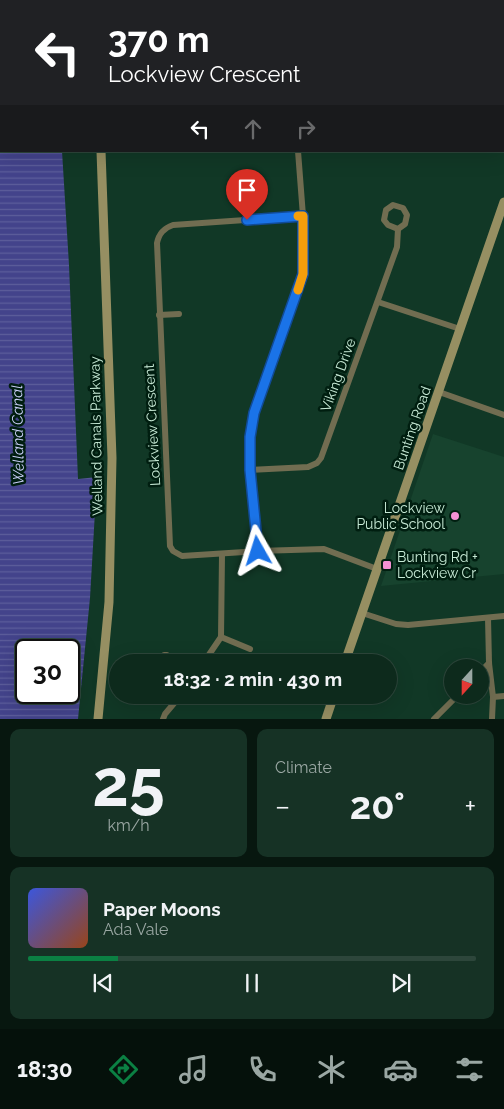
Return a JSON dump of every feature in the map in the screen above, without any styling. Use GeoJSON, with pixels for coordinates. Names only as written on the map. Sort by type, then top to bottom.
{"type":"FeatureCollection","features":[{"type":"Feature","properties":{"kind":"main road","name":"Welland Canals Parkway"},"geometry":{"type":"LineString","coordinates":[[98,719],[109,602],[112,458],[101,152]]}},
{"type":"Feature","properties":{"kind":"main road","name":"Bunting Road"},"geometry":{"type":"LineString","coordinates":[[348,654],[504,202]]}},
{"type":"Feature","properties":{"kind":"main road"},"geometry":{"type":"LineString","coordinates":[[326,719],[331,704]]}},
{"type":"Feature","properties":{"kind":"street"},"geometry":{"type":"LineString","coordinates":[[258,551],[250,470],[250,437],[254,413],[303,274],[303,216],[298,152]]}},
{"type":"Feature","properties":{"kind":"street","name":"Lockview Crescent"},"geometry":{"type":"LineString","coordinates":[[303,216],[173,225],[165,228],[158,237],[159,315],[170,546],[173,551],[182,556],[324,549],[378,569]]}},
{"type":"Feature","properties":{"kind":"street","name":"Viking Drive"},"geometry":{"type":"LineString","coordinates":[[250,470],[308,467],[317,463],[321,458],[397,247],[398,229]]}},
{"type":"Feature","properties":{"kind":"street"},"geometry":{"type":"LineString","coordinates":[[378,302],[460,329]]}},
{"type":"Feature","properties":{"kind":"street"},"geometry":{"type":"LineString","coordinates":[[159,315],[179,314]]}},
{"type":"Feature","properties":{"kind":"street"},"geometry":{"type":"LineString","coordinates":[[438,392],[504,415]]}},
{"type":"Feature","properties":{"kind":"street"},"geometry":{"type":"LineString","coordinates":[[209,654],[221,637],[222,554]]}},
{"type":"Feature","properties":{"kind":"street"},"geometry":{"type":"LineString","coordinates":[[362,613],[408,626],[504,616]]}},
{"type":"Feature","properties":{"kind":"street"},"geometry":{"type":"LineString","coordinates":[[488,618],[489,659]]}},
{"type":"Feature","properties":{"kind":"street"},"geometry":{"type":"LineString","coordinates":[[221,637],[250,649]]}},
{"type":"Feature","properties":{"kind":"street"},"geometry":{"type":"LineString","coordinates":[[489,663],[493,696],[492,719]]}},
{"type":"Feature","properties":{"kind":"street"},"geometry":{"type":"LineString","coordinates":[[493,696],[504,696]]}},
{"type":"Feature","properties":{"kind":"street"},"geometry":{"type":"LineString","coordinates":[[163,719],[173,704]]}},
{"type":"Feature","properties":{"kind":"street"},"geometry":{"type":"LineString","coordinates":[[434,719],[449,704]]}},
{"type":"Feature","properties":{"kind":"shaded area","name":"Lockview Public School"},"geometry":{"type":"Polygon","coordinates":[[[433,434],[504,457],[504,574],[381,586],[433,434]]]}},
{"type":"Feature","properties":{"kind":"water","name":"Welland Canal"},"geometry":{"type":"Polygon","coordinates":[[[0,152],[62,152],[78,479],[97,477],[90,598],[80,699],[80,639],[15,639],[15,704],[79,704],[78,719],[0,719],[0,152]]]}},
{"type":"Feature","properties":{"kind":"slow traffic"},"geometry":{"type":"LineString","coordinates":[[298,216],[303,216],[303,274],[298,290]]}},
{"type":"Feature","properties":{"kind":"place","name":"Lockview Public School"},"geometry":{"type":"Point","coordinates":[455,516]}},
{"type":"Feature","properties":{"kind":"place","name":"Bunting Rd + Lockview Cr"},"geometry":{"type":"Point","coordinates":[387,565]}},
{"type":"Feature","properties":{"kind":"route"},"geometry":{"type":"LineString","coordinates":[[247,220],[303,216],[303,274],[254,413],[250,437],[250,470],[258,551]]}}]}
